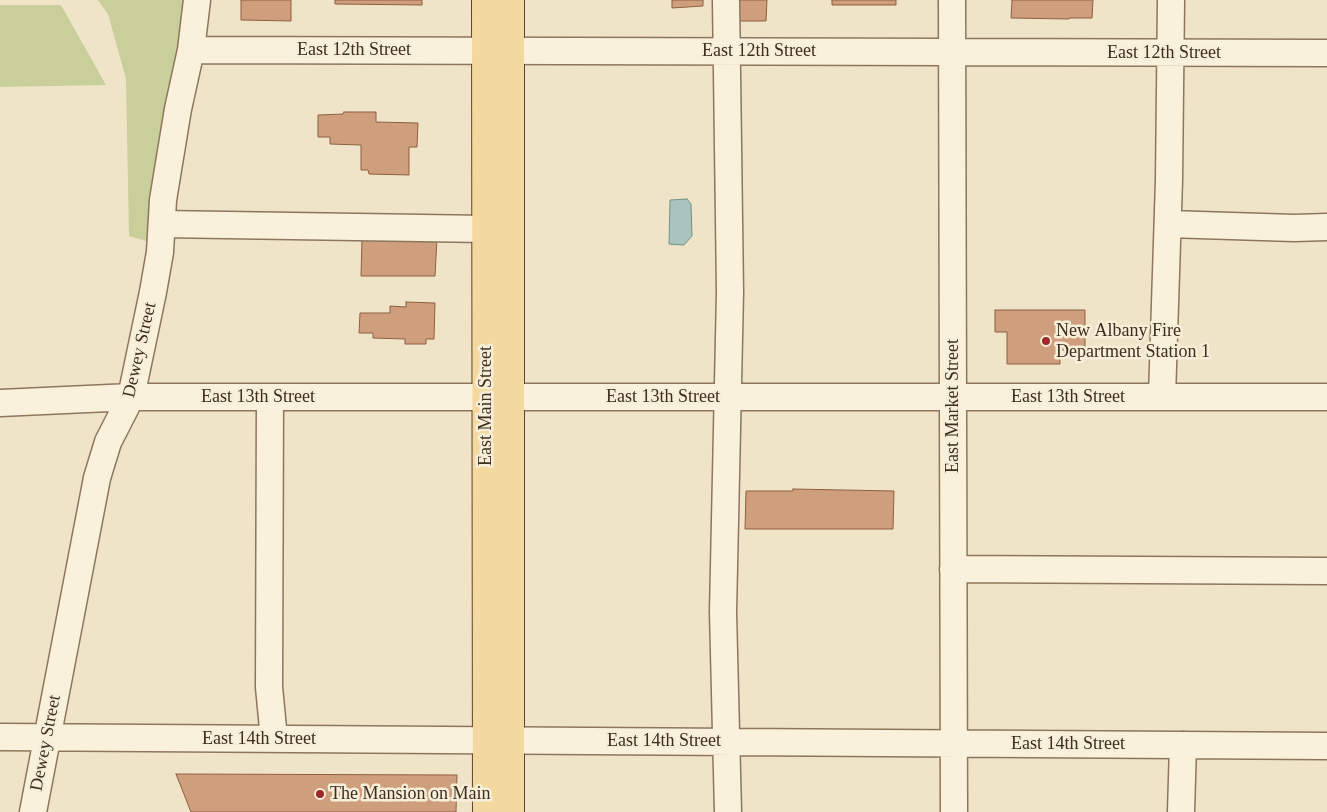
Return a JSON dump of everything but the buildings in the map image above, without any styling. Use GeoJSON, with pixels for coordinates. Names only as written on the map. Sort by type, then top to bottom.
{"type":"FeatureCollection","features":[{"type":"Feature","properties":{"kind":"main road","name":"East Main Street"},"geometry":{"type":"LineString","coordinates":[[486,0],[498,50],[498,740],[486,812]]}},
{"type":"Feature","properties":{"kind":"main road","name":"East Main Street"},"geometry":{"type":"LineString","coordinates":[[498,397],[486,229],[498,50],[510,0]]}},
{"type":"Feature","properties":{"kind":"main road","name":"East Main Street"},"geometry":{"type":"LineString","coordinates":[[498,740],[510,812]]}},
{"type":"Feature","properties":{"kind":"street","name":"Dewey Street"},"geometry":{"type":"LineString","coordinates":[[33,812],[97,478],[108,442],[131,397],[153,292],[160,252],[163,200],[176,118],[191,50],[198,0]]}},
{"type":"Feature","properties":{"kind":"street"},"geometry":{"type":"LineString","coordinates":[[726,0],[730,292],[723,612],[728,812]]}},
{"type":"Feature","properties":{"kind":"street","name":"East Market Street"},"geometry":{"type":"LineString","coordinates":[[952,0],[954,812]]}},
{"type":"Feature","properties":{"kind":"street"},"geometry":{"type":"LineString","coordinates":[[1162,397],[1168,224],[1171,0]]}},
{"type":"Feature","properties":{"kind":"street","name":"East 12th Street"},"geometry":{"type":"LineString","coordinates":[[191,50],[1327,53]]}},
{"type":"Feature","properties":{"kind":"street"},"geometry":{"type":"LineString","coordinates":[[162,224],[486,229]]}},
{"type":"Feature","properties":{"kind":"street"},"geometry":{"type":"LineString","coordinates":[[1168,224],[1294,228],[1327,227]]}},
{"type":"Feature","properties":{"kind":"street","name":"East 13th Street"},"geometry":{"type":"LineString","coordinates":[[0,403],[131,397],[1327,397]]}},
{"type":"Feature","properties":{"kind":"street"},"geometry":{"type":"LineString","coordinates":[[270,397],[269,686],[274,739]]}},
{"type":"Feature","properties":{"kind":"street"},"geometry":{"type":"LineString","coordinates":[[953,569],[1327,571]]}},
{"type":"Feature","properties":{"kind":"street","name":"East 14th Street"},"geometry":{"type":"LineString","coordinates":[[0,737],[1327,746]]}},
{"type":"Feature","properties":{"kind":"street"},"geometry":{"type":"LineString","coordinates":[[1182,812],[1183,745]]}},
{"type":"Feature","properties":{"kind":"green space"},"geometry":{"type":"Polygon","coordinates":[[[98,0],[187,0],[149,242],[129,236],[126,79],[108,14],[98,0]]]}},
{"type":"Feature","properties":{"kind":"green space"},"geometry":{"type":"Polygon","coordinates":[[[0,5],[61,5],[106,85],[0,87],[0,5]]]}},
{"type":"Feature","properties":{"kind":"water"},"geometry":{"type":"Polygon","coordinates":[[[687,199],[691,204],[692,236],[684,245],[669,244],[670,200],[687,199]]]}},
{"type":"Feature","properties":{"kind":"place","name":"New Albany Fire Department Station 1"},"geometry":{"type":"Point","coordinates":[1046,341]}},
{"type":"Feature","properties":{"kind":"place","name":"The Mansion on Main"},"geometry":{"type":"Point","coordinates":[320,794]}}]}
